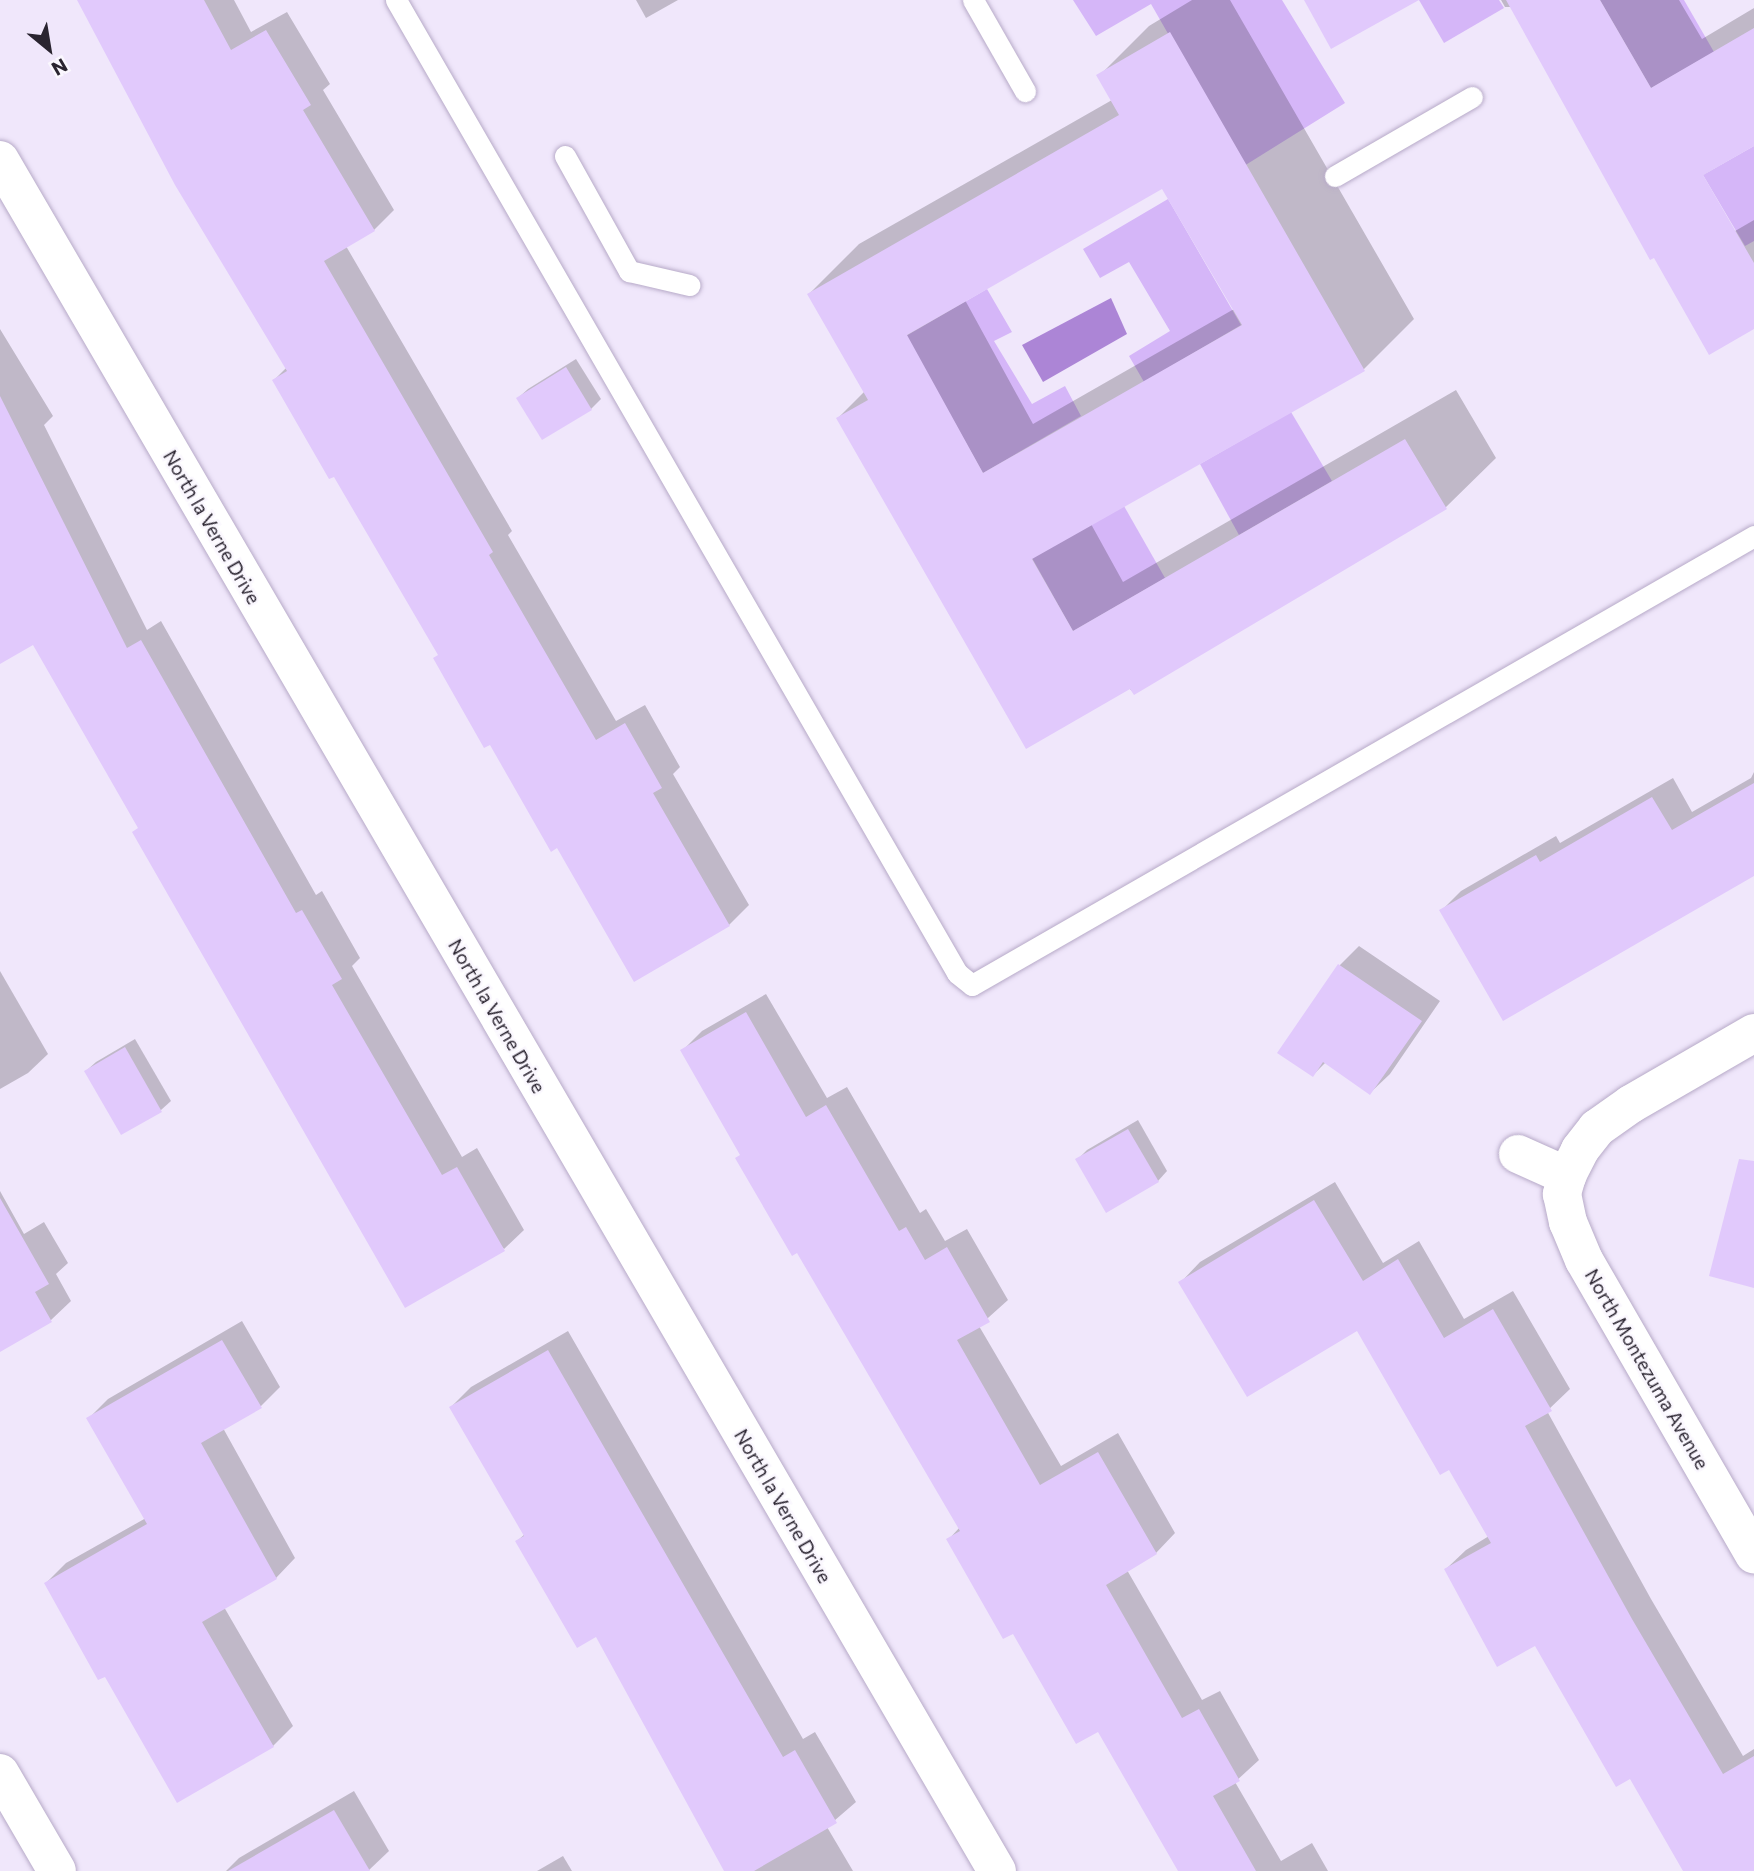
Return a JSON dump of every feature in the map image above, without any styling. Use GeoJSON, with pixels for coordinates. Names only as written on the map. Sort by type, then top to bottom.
{"type":"FeatureCollection","features":[{"type":"Feature","properties":{"kind":"street","name":"North la Verne Drive"},"geometry":{"type":"LineString","coordinates":[[0,160],[997,1871]]}},
{"type":"Feature","properties":{"kind":"street"},"geometry":{"type":"LineString","coordinates":[[1518,1154],[1567,1175],[1597,1128],[1631,1104],[1754,1033]]}},
{"type":"Feature","properties":{"kind":"street","name":"North Montezuma Avenue"},"geometry":{"type":"LineString","coordinates":[[1567,1175],[1562,1194],[1568,1222],[1584,1260],[1754,1554]]}},
{"type":"Feature","properties":{"kind":"street"},"geometry":{"type":"LineString","coordinates":[[0,1773],[57,1871]]}},
{"type":"Feature","properties":{"kind":"lane"},"geometry":{"type":"LineString","coordinates":[[396,0],[957,973],[972,985],[1754,536]]}},
{"type":"Feature","properties":{"kind":"lane"},"geometry":{"type":"LineString","coordinates":[[973,0],[1026,91]]}},
{"type":"Feature","properties":{"kind":"lane"},"geometry":{"type":"LineString","coordinates":[[1335,176],[1472,97]]}},
{"type":"Feature","properties":{"kind":"lane"},"geometry":{"type":"LineString","coordinates":[[565,156],[629,271],[689,285]]}},
{"type":"Feature","properties":{"kind":"shaded area"},"geometry":{"type":"Polygon","coordinates":[[[1073,0],[1282,0],[1345,103],[1244,166],[1151,4],[1096,36],[1073,0]]]}},
{"type":"Feature","properties":{"kind":"shaded area"},"geometry":{"type":"Polygon","coordinates":[[[1419,0],[1499,0],[1504,8],[1444,43],[1419,0]]]}},
{"type":"Feature","properties":{"kind":"shaded area"},"geometry":{"type":"Polygon","coordinates":[[[1600,0],[1684,0],[1714,52],[1651,88],[1600,0]]]}},
{"type":"Feature","properties":{"kind":"shaded area"},"geometry":{"type":"Polygon","coordinates":[[[1754,146],[1754,241],[1745,246],[1703,175],[1754,146]]]}},
{"type":"Feature","properties":{"kind":"shaded area"},"geometry":{"type":"Polygon","coordinates":[[[1168,199],[1241,325],[1144,382],[1129,356],[1170,331],[1129,262],[1100,278],[1083,249],[1168,199]]]}},
{"type":"Feature","properties":{"kind":"shaded area"},"geometry":{"type":"Polygon","coordinates":[[[987,289],[1012,332],[994,341],[1032,404],[1065,386],[1081,416],[983,473],[906,336],[987,289]]]}},
{"type":"Feature","properties":{"kind":"shaded area"},"geometry":{"type":"Polygon","coordinates":[[[1111,298],[1127,334],[1043,382],[1022,345],[1111,298]]]}},
{"type":"Feature","properties":{"kind":"shaded area"},"geometry":{"type":"Polygon","coordinates":[[[1291,412],[1332,481],[1239,535],[1200,464],[1291,412]]]}},
{"type":"Feature","properties":{"kind":"shaded area"},"geometry":{"type":"Polygon","coordinates":[[[1124,506],[1165,578],[1073,631],[1032,558],[1124,506]]]}},
{"type":"Feature","properties":{"kind":"building"},"geometry":{"type":"Polygon","coordinates":[[[77,0],[204,0],[231,50],[266,30],[311,105],[303,110],[375,231],[324,261],[493,552],[489,555],[596,740],[625,723],[662,788],[653,793],[730,926],[634,982],[557,848],[551,852],[490,745],[484,748],[433,658],[438,655],[334,477],[329,479],[272,380],[287,371],[175,185],[77,0]]]}},
{"type":"Feature","properties":{"kind":"building"},"geometry":{"type":"Polygon","coordinates":[[[1304,0],[1419,0],[1331,49],[1304,0]]]}},
{"type":"Feature","properties":{"kind":"building"},"geometry":{"type":"Polygon","coordinates":[[[1506,0],[1600,0],[1651,88],[1754,28],[1754,146],[1703,175],[1754,263],[1754,329],[1709,355],[1654,258],[1650,260],[1506,0]]]}},
{"type":"Feature","properties":{"kind":"building"},"geometry":{"type":"Polygon","coordinates":[[[1170,32],[1365,371],[1032,559],[1073,631],[1405,439],[1447,509],[1134,695],[1130,689],[1026,749],[836,418],[868,400],[807,294],[1119,115],[1096,75],[1170,32]],[[1162,189],[907,335],[983,473],[1242,325],[1162,189]]]}},
{"type":"Feature","properties":{"kind":"building"},"geometry":{"type":"Polygon","coordinates":[[[566,367],[592,410],[542,440],[516,398],[566,367]]]}},
{"type":"Feature","properties":{"kind":"building"},"geometry":{"type":"Polygon","coordinates":[[[0,396],[127,648],[141,640],[296,913],[302,910],[342,979],[332,985],[442,1175],[457,1167],[505,1251],[405,1308],[132,832],[138,828],[33,645],[0,664],[0,396]]]}},
{"type":"Feature","properties":{"kind":"building"},"geometry":{"type":"Polygon","coordinates":[[[1754,783],[1754,876],[1503,1021],[1439,910],[1536,855],[1540,862],[1652,797],[1672,830],[1754,783]]]}},
{"type":"Feature","properties":{"kind":"building"},"geometry":{"type":"Polygon","coordinates":[[[1338,964],[1422,1021],[1370,1095],[1323,1062],[1313,1077],[1277,1053],[1338,964]]]}},
{"type":"Feature","properties":{"kind":"building"},"geometry":{"type":"Polygon","coordinates":[[[746,1012],[806,1117],[826,1105],[899,1231],[906,1227],[925,1260],[947,1247],[990,1322],[957,1340],[1040,1485],[1098,1452],[1157,1554],[1106,1585],[1182,1718],[1199,1709],[1240,1781],[1213,1796],[1256,1871],[1178,1871],[1098,1732],[1076,1744],[1013,1634],[1003,1639],[946,1539],[960,1531],[797,1253],[792,1256],[735,1158],[740,1155],[680,1050],[746,1012]]]}},
{"type":"Feature","properties":{"kind":"building"},"geometry":{"type":"Polygon","coordinates":[[[125,1047],[162,1112],[121,1135],[84,1071],[125,1047]]]}},
{"type":"Feature","properties":{"kind":"building"},"geometry":{"type":"Polygon","coordinates":[[[1128,1129],[1159,1182],[1106,1213],[1075,1159],[1128,1129]]]}},
{"type":"Feature","properties":{"kind":"building"},"geometry":{"type":"Polygon","coordinates":[[[1739,1159],[1754,1161],[1754,1288],[1709,1276],[1739,1159]]]}},
{"type":"Feature","properties":{"kind":"building"},"geometry":{"type":"Polygon","coordinates":[[[0,1198],[49,1284],[35,1292],[52,1322],[0,1352],[0,1198]]]}},
{"type":"Feature","properties":{"kind":"building"},"geometry":{"type":"Polygon","coordinates":[[[1314,1200],[1363,1281],[1398,1259],[1444,1338],[1493,1309],[1552,1411],[1525,1426],[1632,1619],[1723,1774],[1754,1756],[1754,1871],[1683,1871],[1630,1779],[1616,1787],[1535,1646],[1497,1667],[1444,1569],[1491,1543],[1449,1470],[1440,1475],[1357,1331],[1247,1397],[1178,1282],[1314,1200]]]}},
{"type":"Feature","properties":{"kind":"building"},"geometry":{"type":"Polygon","coordinates":[[[222,1340],[262,1408],[201,1443],[277,1579],[202,1622],[274,1747],[177,1803],[105,1677],[98,1680],[44,1583],[147,1524],[86,1418],[222,1340]]]}},
{"type":"Feature","properties":{"kind":"building"},"geometry":{"type":"Polygon","coordinates":[[[548,1350],[783,1757],[795,1750],[837,1823],[754,1871],[724,1871],[596,1637],[577,1648],[515,1541],[524,1536],[449,1407],[548,1350]]]}},
{"type":"Feature","properties":{"kind":"building"},"geometry":{"type":"Polygon","coordinates":[[[334,1810],[370,1871],[228,1871],[334,1810]]]}}]}
